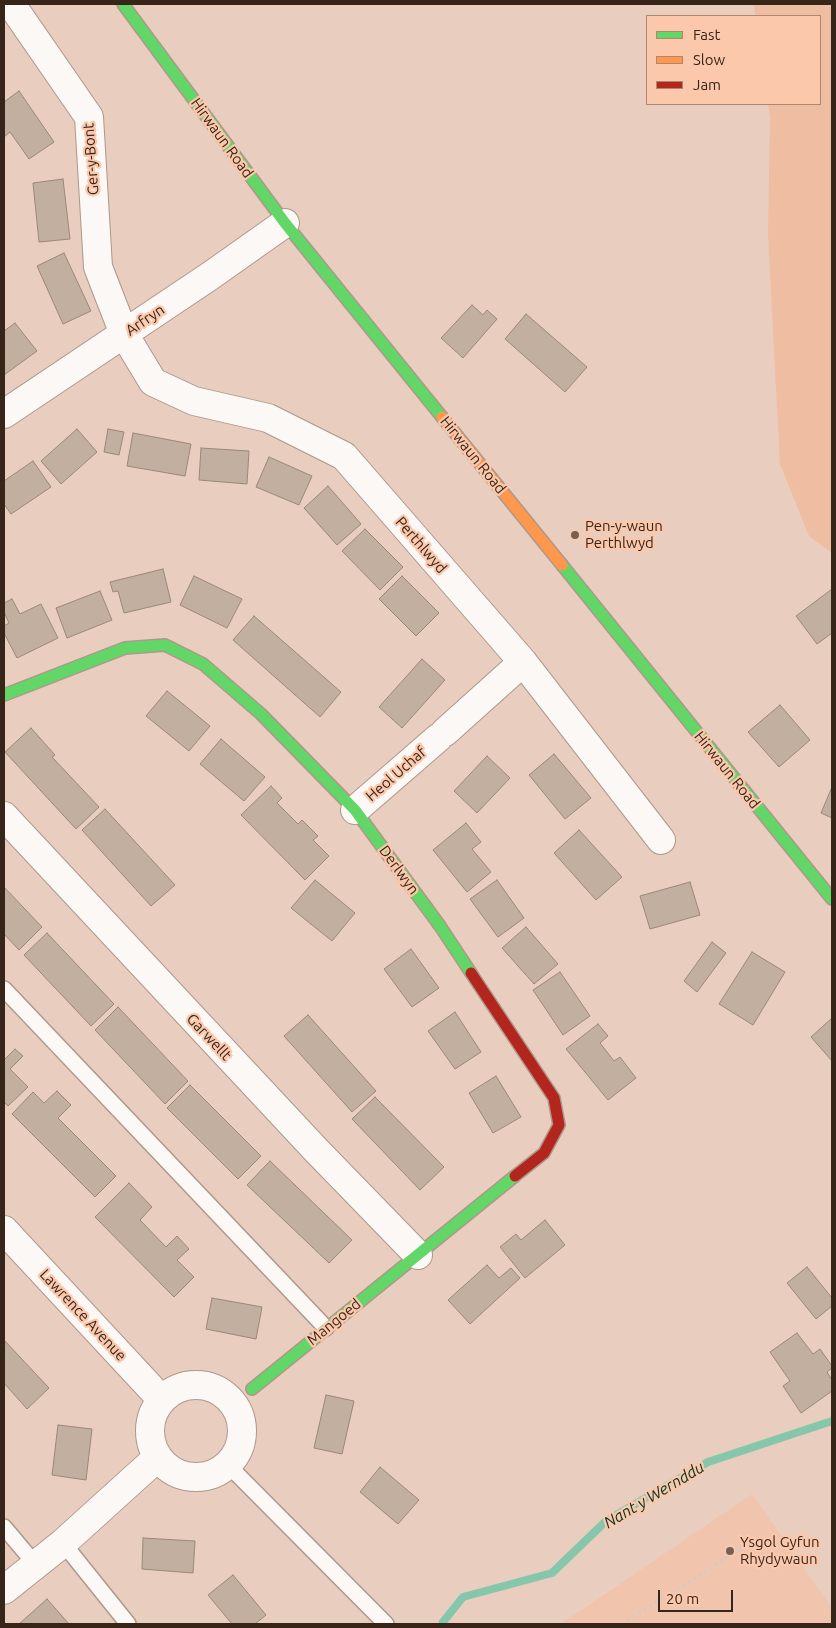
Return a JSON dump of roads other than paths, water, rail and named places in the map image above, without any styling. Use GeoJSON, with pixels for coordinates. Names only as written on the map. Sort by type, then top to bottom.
{"type":"FeatureCollection","features":[{"type":"Feature","properties":{"kind":"street","name":"Ger-y-Bont"},"geometry":{"type":"LineString","coordinates":[[12,4],[89,116],[98,267],[124,334]]}},
{"type":"Feature","properties":{"kind":"street","name":"Hirwaun Road"},"geometry":{"type":"LineString","coordinates":[[123,4],[284,223],[832,900]]}},
{"type":"Feature","properties":{"kind":"street","name":"Arfryn"},"geometry":{"type":"LineString","coordinates":[[4,414],[210,276],[284,223]]}},
{"type":"Feature","properties":{"kind":"street","name":"Perthlwyd"},"geometry":{"type":"LineString","coordinates":[[124,334],[153,382],[194,402],[268,418],[344,456],[523,662],[662,840]]}},
{"type":"Feature","properties":{"kind":"street","name":"Derlwyn"},"geometry":{"type":"LineString","coordinates":[[4,695],[125,648],[165,646],[203,664],[239,695],[261,714],[355,810],[440,926],[554,1098],[559,1125],[544,1154],[418,1255]]}},
{"type":"Feature","properties":{"kind":"street","name":"Heol Uchaf"},"geometry":{"type":"LineString","coordinates":[[355,810],[523,662]]}},
{"type":"Feature","properties":{"kind":"street","name":"Garwellt"},"geometry":{"type":"LineString","coordinates":[[4,816],[316,1150],[418,1255]]}},
{"type":"Feature","properties":{"kind":"street","name":"Lawrence Avenue"},"geometry":{"type":"LineString","coordinates":[[4,1230],[162,1400]]}},
{"type":"Feature","properties":{"kind":"street","name":"Mangoed"},"geometry":{"type":"LineString","coordinates":[[252,1389],[418,1255]]}},
{"type":"Feature","properties":{"kind":"street"},"geometry":{"type":"LineString","coordinates":[[189,1386],[204,1386],[218,1390],[230,1399],[238,1411],[242,1426],[242,1440],[237,1454],[228,1466],[214,1474],[199,1478],[183,1476],[169,1469],[158,1457],[151,1443],[150,1428],[154,1413],[162,1400],[174,1390],[189,1386]]}},
{"type":"Feature","properties":{"kind":"street"},"geometry":{"type":"LineString","coordinates":[[4,1590],[63,1544],[158,1457]]}},
{"type":"Feature","properties":{"kind":"lane"},"geometry":{"type":"LineString","coordinates":[[4,989],[326,1328]]}},
{"type":"Feature","properties":{"kind":"lane"},"geometry":{"type":"LineString","coordinates":[[228,1466],[386,1624]]}},
{"type":"Feature","properties":{"kind":"lane"},"geometry":{"type":"LineString","coordinates":[[4,1527],[36,1565]]}},
{"type":"Feature","properties":{"kind":"lane"},"geometry":{"type":"LineString","coordinates":[[63,1544],[128,1624]]}},
{"type":"Feature","properties":{"kind":"waterway","name":"Nant y Wernddu"},"geometry":{"type":"LineString","coordinates":[[443,1622],[463,1597],[552,1573],[606,1521],[708,1462],[832,1421]]}},
{"type":"Feature","properties":{"kind":"place","name":"Pen-y-waun Perthlwyd"},"geometry":{"type":"Point","coordinates":[575,535]}},
{"type":"Feature","properties":{"kind":"place","name":"Ysgol Gyfun Rhydywaun"},"geometry":{"type":"Point","coordinates":[730,1551]}}]}
